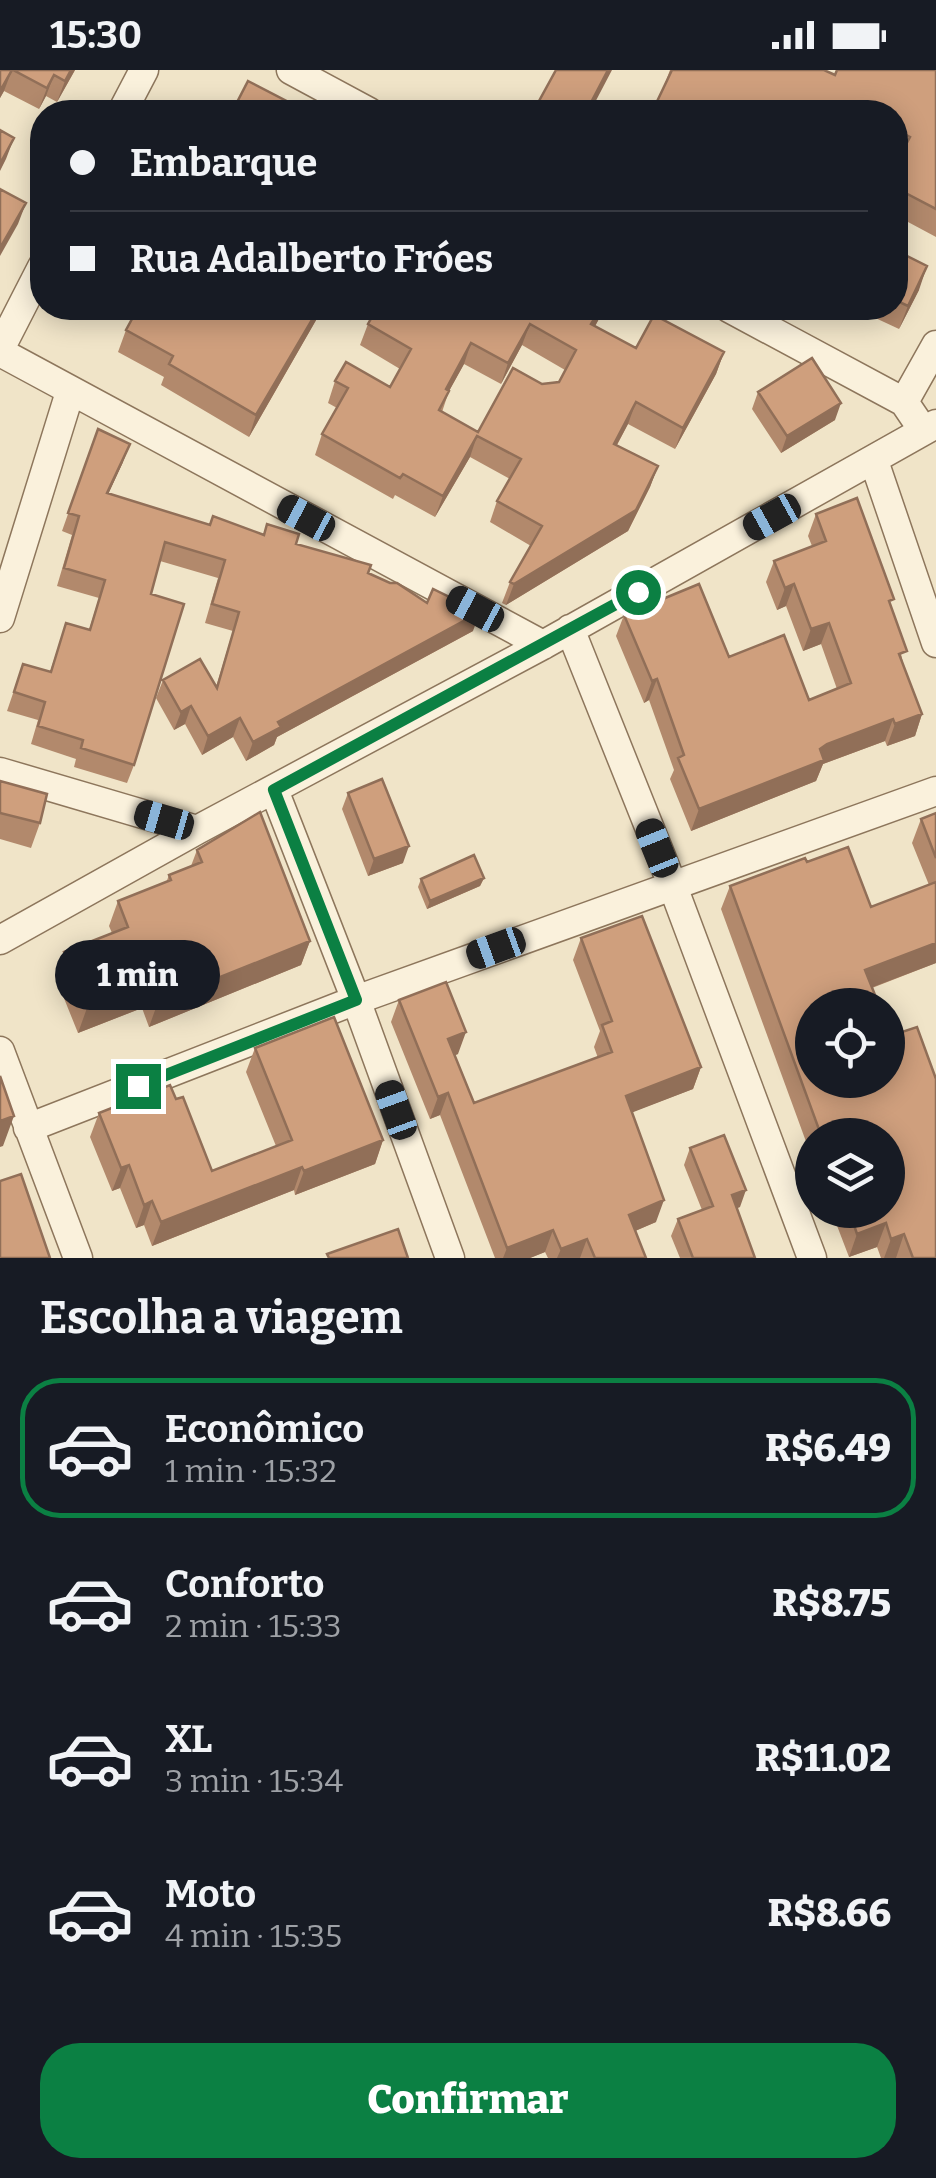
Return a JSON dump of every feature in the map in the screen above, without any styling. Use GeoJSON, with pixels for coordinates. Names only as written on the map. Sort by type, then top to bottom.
{"type":"FeatureCollection","features":[{"type":"Feature","properties":{"kind":"street"},"geometry":{"type":"LineString","coordinates":[[128,100],[144,70]]}},
{"type":"Feature","properties":{"kind":"street"},"geometry":{"type":"LineString","coordinates":[[291,70],[347,100]]}},
{"type":"Feature","properties":{"kind":"street"},"geometry":{"type":"LineString","coordinates":[[30,291],[0,351],[543,645]]}},
{"type":"Feature","properties":{"kind":"street"},"geometry":{"type":"LineString","coordinates":[[0,940],[543,645],[930,427],[904,402],[751,320]]}},
{"type":"Feature","properties":{"kind":"street"},"geometry":{"type":"LineString","coordinates":[[904,402],[936,345]]}},
{"type":"Feature","properties":{"kind":"street"},"geometry":{"type":"LineString","coordinates":[[0,618],[70,392]]}},
{"type":"Feature","properties":{"kind":"street"},"geometry":{"type":"LineString","coordinates":[[874,461],[936,643]]}},
{"type":"Feature","properties":{"kind":"street"},"geometry":{"type":"LineString","coordinates":[[570,629],[672,884],[812,1258]]}},
{"type":"Feature","properties":{"kind":"street"},"geometry":{"type":"LineString","coordinates":[[0,772],[197,830]]}},
{"type":"Feature","properties":{"kind":"street"},"geometry":{"type":"LineString","coordinates":[[274,790],[450,1258]]}},
{"type":"Feature","properties":{"kind":"street"},"geometry":{"type":"LineString","coordinates":[[28,1128],[356,1000],[936,791]]}},
{"type":"Feature","properties":{"kind":"street"},"geometry":{"type":"LineString","coordinates":[[0,1051],[78,1258]]}},
{"type":"Feature","properties":{"kind":"building"},"geometry":{"type":"Polygon","coordinates":[[[0,70],[12,70],[0,91],[0,70]]]}},
{"type":"Feature","properties":{"kind":"building"},"geometry":{"type":"Polygon","coordinates":[[[13,70],[71,70],[65,81],[54,75],[47,88],[13,70]]]}},
{"type":"Feature","properties":{"kind":"building"},"geometry":{"type":"Polygon","coordinates":[[[556,70],[608,70],[592,100],[540,100],[556,70]]]}},
{"type":"Feature","properties":{"kind":"building"},"geometry":{"type":"Polygon","coordinates":[[[672,70],[824,70],[835,75],[837,70],[936,70],[936,209],[908,194],[908,100],[658,100],[672,70]]]}},
{"type":"Feature","properties":{"kind":"building"},"geometry":{"type":"Polygon","coordinates":[[[248,81],[285,100],[238,100],[248,81]]]}},
{"type":"Feature","properties":{"kind":"building"},"geometry":{"type":"Polygon","coordinates":[[[0,130],[14,138],[0,164],[0,130]]]}},
{"type":"Feature","properties":{"kind":"building"},"geometry":{"type":"Polygon","coordinates":[[[0,189],[26,203],[0,248],[0,189]]]}},
{"type":"Feature","properties":{"kind":"building"},"geometry":{"type":"Polygon","coordinates":[[[908,256],[927,266],[908,306],[908,256]]]}},
{"type":"Feature","properties":{"kind":"building"},"geometry":{"type":"Polygon","coordinates":[[[131,320],[312,320],[256,415],[169,364],[173,356],[126,330],[131,320]]]}},
{"type":"Feature","properties":{"kind":"building"},"geometry":{"type":"Polygon","coordinates":[[[370,320],[594,320],[591,324],[636,348],[651,320],[663,320],[724,352],[683,428],[636,402],[614,444],[658,466],[636,510],[514,584],[510,582],[542,526],[497,501],[521,459],[477,436],[443,496],[403,474],[400,478],[322,434],[348,388],[335,381],[346,362],[390,387],[411,349],[368,324],[370,320]],[[530,324],[508,363],[471,343],[439,410],[478,432],[513,368],[542,384],[559,382],[576,350],[530,324]]]}},
{"type":"Feature","properties":{"kind":"building"},"geometry":{"type":"Polygon","coordinates":[[[812,358],[841,403],[787,436],[758,392],[812,358]]]}},
{"type":"Feature","properties":{"kind":"building"},"geometry":{"type":"Polygon","coordinates":[[[98,429],[130,444],[107,493],[210,525],[213,516],[264,535],[267,524],[299,534],[296,544],[371,565],[368,573],[397,583],[427,603],[433,589],[480,612],[278,722],[281,727],[253,742],[240,718],[208,736],[191,706],[181,712],[163,680],[200,659],[217,688],[239,612],[212,604],[225,560],[165,542],[151,594],[184,604],[134,765],[81,748],[83,740],[38,726],[45,702],[14,692],[23,664],[51,672],[66,623],[90,630],[105,580],[64,568],[79,516],[68,513],[98,429]]]}},
{"type":"Feature","properties":{"kind":"building"},"geometry":{"type":"Polygon","coordinates":[[[857,498],[894,599],[889,601],[907,651],[899,654],[922,714],[895,724],[893,719],[827,744],[820,749],[824,760],[699,809],[678,758],[684,755],[657,679],[652,681],[624,615],[699,584],[729,657],[784,635],[809,700],[851,683],[829,623],[811,629],[794,584],[785,588],[774,561],[826,541],[816,514],[857,498]]]}},
{"type":"Feature","properties":{"kind":"building"},"geometry":{"type":"Polygon","coordinates":[[[382,779],[409,846],[374,859],[348,793],[382,779]]]}},
{"type":"Feature","properties":{"kind":"building"},"geometry":{"type":"Polygon","coordinates":[[[0,781],[47,794],[40,823],[0,813],[0,781]]]}},
{"type":"Feature","properties":{"kind":"building"},"geometry":{"type":"Polygon","coordinates":[[[260,812],[310,941],[158,1002],[150,983],[87,1008],[64,952],[128,927],[118,901],[171,880],[169,875],[202,862],[197,850],[260,812]]]}},
{"type":"Feature","properties":{"kind":"building"},"geometry":{"type":"Polygon","coordinates":[[[936,813],[936,858],[921,819],[936,813]]]}},
{"type":"Feature","properties":{"kind":"building"},"geometry":{"type":"Polygon","coordinates":[[[848,847],[871,907],[936,882],[936,943],[865,970],[872,988],[795,988],[795,1064],[730,886],[805,858],[807,862],[848,847]]]}},
{"type":"Feature","properties":{"kind":"building"},"geometry":{"type":"Polygon","coordinates":[[[474,855],[484,878],[430,901],[421,879],[474,855]]]}},
{"type":"Feature","properties":{"kind":"building"},"geometry":{"type":"Polygon","coordinates":[[[642,916],[701,1067],[626,1096],[664,1200],[629,1215],[646,1258],[595,1258],[587,1239],[561,1249],[553,1230],[507,1248],[448,1093],[438,1097],[399,1000],[446,982],[466,1032],[448,1039],[474,1103],[612,1052],[602,1025],[612,1021],[581,938],[642,916]]]}},
{"type":"Feature","properties":{"kind":"building"},"geometry":{"type":"Polygon","coordinates":[[[334,1017],[383,1140],[161,1222],[152,1201],[144,1205],[129,1165],[121,1168],[99,1113],[170,1085],[176,1099],[183,1097],[212,1171],[292,1140],[255,1048],[334,1017]]]}},
{"type":"Feature","properties":{"kind":"building"},"geometry":{"type":"Polygon","coordinates":[[[917,1027],[936,1079],[936,1258],[913,1258],[904,1234],[891,1239],[888,1228],[905,1228],[905,1118],[815,1118],[807,1098],[905,1098],[905,1031],[917,1027]]]}},
{"type":"Feature","properties":{"kind":"building"},"geometry":{"type":"Polygon","coordinates":[[[0,1076],[14,1116],[0,1121],[0,1076]]]}},
{"type":"Feature","properties":{"kind":"building"},"geometry":{"type":"Polygon","coordinates":[[[724,1135],[746,1190],[732,1195],[755,1258],[693,1258],[678,1219],[713,1206],[690,1148],[724,1135]]]}},
{"type":"Feature","properties":{"kind":"building"},"geometry":{"type":"Polygon","coordinates":[[[21,1174],[50,1258],[0,1258],[0,1181],[21,1174]]]}},
{"type":"Feature","properties":{"kind":"building"},"geometry":{"type":"Polygon","coordinates":[[[398,1229],[408,1258],[329,1258],[327,1254],[398,1229]]]}},
{"type":"Feature","properties":{"kind":"route"},"geometry":{"type":"LineString","coordinates":[[138,1086],[356,1000],[274,790],[638,592]]}}]}
